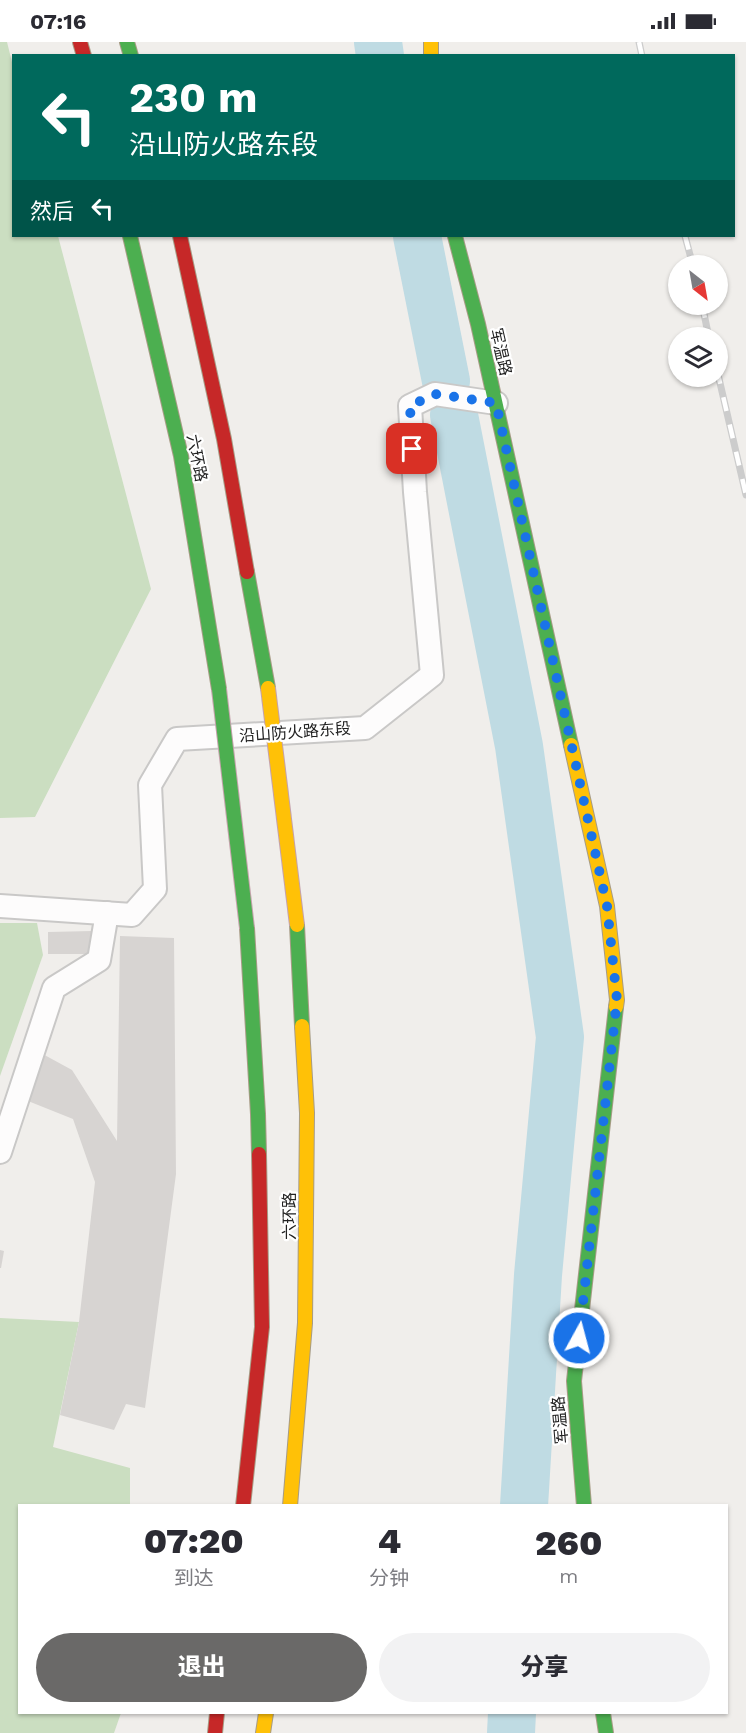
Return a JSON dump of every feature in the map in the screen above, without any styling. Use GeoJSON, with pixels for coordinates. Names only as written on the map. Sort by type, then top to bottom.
{"type":"FeatureCollection","features":[{"type":"Feature","properties":{"kind":"main road","name":"六环路"},"geometry":{"type":"LineString","coordinates":[[130,237],[181,456],[219,689],[247,928],[258,1114],[262,1327],[243,1504]]}},
{"type":"Feature","properties":{"kind":"main road","name":"六环路"},"geometry":{"type":"LineString","coordinates":[[180,237],[224,439],[268,688],[297,925],[307,1113],[305,1323],[290,1504]]}},
{"type":"Feature","properties":{"kind":"main road","name":"军温路"},"geometry":{"type":"LineString","coordinates":[[455,237],[496,403],[607,906],[617,1000],[574,1381],[584,1504]]}},
{"type":"Feature","properties":{"kind":"main road"},"geometry":{"type":"LineString","coordinates":[[215,1733],[218,1714]]}},
{"type":"Feature","properties":{"kind":"main road"},"geometry":{"type":"LineString","coordinates":[[263,1733],[266,1714]]}},
{"type":"Feature","properties":{"kind":"main road"},"geometry":{"type":"LineString","coordinates":[[603,1714],[606,1733]]}},
{"type":"Feature","properties":{"kind":"street","name":"沿山防火路东段"},"geometry":{"type":"LineString","coordinates":[[0,906],[132,915],[155,889],[150,785],[177,739],[365,728],[432,675],[415,492],[410,406],[435,394],[496,403]]}},
{"type":"Feature","properties":{"kind":"street"},"geometry":{"type":"LineString","coordinates":[[0,1152],[54,988],[99,960],[107,913]]}},
{"type":"Feature","properties":{"kind":"green space"},"geometry":{"type":"Polygon","coordinates":[[[0,42],[7,42],[12,62],[12,237],[58,237],[151,589],[35,817],[0,818],[0,42]]]}},
{"type":"Feature","properties":{"kind":"green space"},"geometry":{"type":"Polygon","coordinates":[[[0,923],[37,923],[43,955],[0,1076],[0,923]]]}},
{"type":"Feature","properties":{"kind":"green space"},"geometry":{"type":"Polygon","coordinates":[[[0,1318],[79,1322],[53,1447],[130,1468],[130,1504],[18,1504],[18,1714],[121,1714],[114,1733],[0,1733],[0,1318]]]}},
{"type":"Feature","properties":{"kind":"building"},"geometry":{"type":"Polygon","coordinates":[[[92,931],[93,954],[48,954],[48,932],[92,931]]]}},
{"type":"Feature","properties":{"kind":"building"},"geometry":{"type":"Polygon","coordinates":[[[120,936],[174,938],[176,1174],[145,1408],[126,1404],[114,1430],[60,1415],[79,1322],[95,1182],[73,1119],[28,1101],[39,1052],[72,1070],[117,1141],[120,936]]]}},
{"type":"Feature","properties":{"kind":"building"},"geometry":{"type":"Polygon","coordinates":[[[0,1250],[4,1251],[1,1268],[0,1268],[0,1250]]]}},
{"type":"Feature","properties":{"kind":"waterway"},"geometry":{"type":"LineString","coordinates":[[378,42],[380,54]]}},
{"type":"Feature","properties":{"kind":"waterway"},"geometry":{"type":"LineString","coordinates":[[417,237],[446,381]]}},
{"type":"Feature","properties":{"kind":"waterway"},"geometry":{"type":"LineString","coordinates":[[454,415],[519,746],[560,1037],[538,1275],[524,1504]]}},
{"type":"Feature","properties":{"kind":"waterway"},"geometry":{"type":"LineString","coordinates":[[511,1733],[512,1714]]}},
{"type":"Feature","properties":{"kind":"railway"},"geometry":{"type":"LineString","coordinates":[[639,42],[642,54]]}},
{"type":"Feature","properties":{"kind":"railway"},"geometry":{"type":"LineString","coordinates":[[685,237],[690,255]]}},
{"type":"Feature","properties":{"kind":"railway"},"geometry":{"type":"LineString","coordinates":[[704,315],[707,327]]}},
{"type":"Feature","properties":{"kind":"railway"},"geometry":{"type":"LineString","coordinates":[[721,387],[746,495]]}},
{"type":"Feature","properties":{"kind":"traffic: fast"},"geometry":{"type":"LineString","coordinates":[[127,42],[130,54]]}},
{"type":"Feature","properties":{"kind":"traffic: fast"},"geometry":{"type":"LineString","coordinates":[[130,237],[181,456],[219,689]]}},
{"type":"Feature","properties":{"kind":"traffic: fast"},"geometry":{"type":"LineString","coordinates":[[455,237],[478,324],[571,745]]}},
{"type":"Feature","properties":{"kind":"traffic: fast"},"geometry":{"type":"LineString","coordinates":[[247,572],[268,688]]}},
{"type":"Feature","properties":{"kind":"traffic: fast"},"geometry":{"type":"LineString","coordinates":[[219,689],[247,928]]}},
{"type":"Feature","properties":{"kind":"traffic: fast"},"geometry":{"type":"LineString","coordinates":[[297,925],[302,1026]]}},
{"type":"Feature","properties":{"kind":"traffic: fast"},"geometry":{"type":"LineString","coordinates":[[247,928],[259,1154]]}},
{"type":"Feature","properties":{"kind":"traffic: fast"},"geometry":{"type":"LineString","coordinates":[[584,1504],[574,1381],[616,1007]]}},
{"type":"Feature","properties":{"kind":"traffic: fast"},"geometry":{"type":"LineString","coordinates":[[603,1714],[606,1733]]}},
{"type":"Feature","properties":{"kind":"traffic: slow"},"geometry":{"type":"LineString","coordinates":[[431,42],[431,54]]}},
{"type":"Feature","properties":{"kind":"traffic: slow"},"geometry":{"type":"LineString","coordinates":[[268,688],[297,925]]}},
{"type":"Feature","properties":{"kind":"traffic: slow"},"geometry":{"type":"LineString","coordinates":[[571,745],[607,906],[616,1007]]}},
{"type":"Feature","properties":{"kind":"traffic: slow"},"geometry":{"type":"LineString","coordinates":[[290,1504],[305,1323],[307,1113],[302,1026]]}},
{"type":"Feature","properties":{"kind":"traffic: slow"},"geometry":{"type":"LineString","coordinates":[[263,1733],[266,1714]]}},
{"type":"Feature","properties":{"kind":"traffic: jam"},"geometry":{"type":"LineString","coordinates":[[80,42],[83,54]]}},
{"type":"Feature","properties":{"kind":"traffic: jam"},"geometry":{"type":"LineString","coordinates":[[180,237],[224,439],[247,572]]}},
{"type":"Feature","properties":{"kind":"traffic: jam"},"geometry":{"type":"LineString","coordinates":[[243,1504],[262,1327],[259,1154]]}},
{"type":"Feature","properties":{"kind":"traffic: jam"},"geometry":{"type":"LineString","coordinates":[[215,1733],[217,1714]]}},
{"type":"Feature","properties":{"kind":"route"},"geometry":{"type":"LineString","coordinates":[[412,449],[410,406],[435,394],[496,403],[607,906],[617,1000],[579,1338]]}}]}
